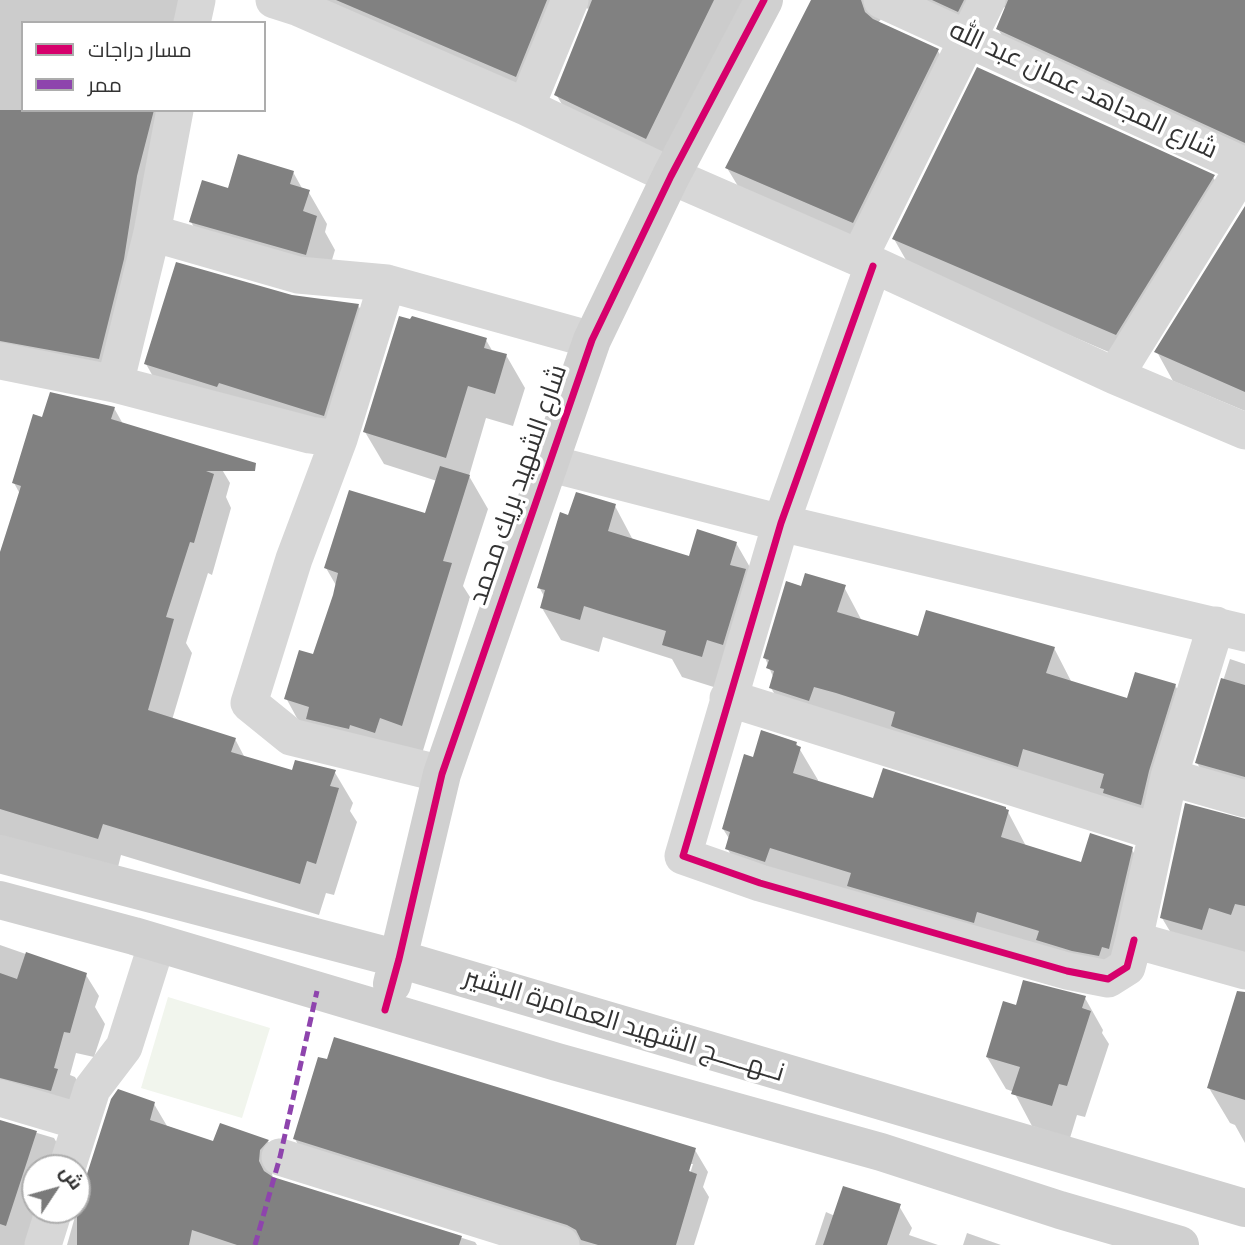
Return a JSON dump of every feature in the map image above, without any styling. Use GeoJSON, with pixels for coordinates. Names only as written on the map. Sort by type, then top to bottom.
{"type":"FeatureCollection","features":[{"type":"Feature","properties":{"kind":"main road","name":"شارع الشهيد بريك محمد"},"geometry":{"type":"LineString","coordinates":[[385,1010],[442,774],[592,340],[671,176],[764,0]]}},
{"type":"Feature","properties":{"kind":"main road","name":"نــهـــــج الشهيد العمامرة البشير"},"geometry":{"type":"LineString","coordinates":[[0,854],[399,959],[1245,1208]]}},
{"type":"Feature","properties":{"kind":"main road","name":"نــهـــــج الشهيد العمامرة البشير"},"geometry":{"type":"LineString","coordinates":[[0,900],[157,943],[557,1062],[881,1152],[1060,1210],[1180,1245]]}},
{"type":"Feature","properties":{"kind":"street"},"geometry":{"type":"LineString","coordinates":[[192,21],[197,0]]}},
{"type":"Feature","properties":{"kind":"street"},"geometry":{"type":"LineString","coordinates":[[274,0],[299,8],[526,107],[671,176],[1115,376],[1245,431]]}},
{"type":"Feature","properties":{"kind":"street"},"geometry":{"type":"LineString","coordinates":[[526,107],[570,0]]}},
{"type":"Feature","properties":{"kind":"street","name":"شارع المجاهد عمان عبد الله"},"geometry":{"type":"LineString","coordinates":[[883,0],[1245,166]]}},
{"type":"Feature","properties":{"kind":"street"},"geometry":{"type":"LineString","coordinates":[[548,463],[781,523],[1231,629],[1169,777],[1126,967],[1108,979],[1067,971],[787,891],[683,856],[781,523],[866,262],[967,38],[987,0]]}},
{"type":"Feature","properties":{"kind":"street"},"geometry":{"type":"LineString","coordinates":[[116,384],[152,233],[175,112]]}},
{"type":"Feature","properties":{"kind":"street"},"geometry":{"type":"LineString","coordinates":[[1115,376],[1245,166]]}},
{"type":"Feature","properties":{"kind":"street"},"geometry":{"type":"LineString","coordinates":[[152,233],[298,275],[387,283],[592,340]]}},
{"type":"Feature","properties":{"kind":"street"},"geometry":{"type":"LineString","coordinates":[[387,283],[339,439],[290,571],[249,703],[291,737],[442,774]]}},
{"type":"Feature","properties":{"kind":"street"},"geometry":{"type":"LineString","coordinates":[[0,361],[116,384],[310,435],[339,439]]}},
{"type":"Feature","properties":{"kind":"street"},"geometry":{"type":"LineString","coordinates":[[729,698],[1156,832]]}},
{"type":"Feature","properties":{"kind":"street"},"geometry":{"type":"LineString","coordinates":[[1169,777],[1245,799]]}},
{"type":"Feature","properties":{"kind":"street"},"geometry":{"type":"LineString","coordinates":[[1134,940],[1245,971]]}},
{"type":"Feature","properties":{"kind":"street"},"geometry":{"type":"LineString","coordinates":[[71,1154],[96,1082],[124,1047],[157,943]]}},
{"type":"Feature","properties":{"kind":"street"},"geometry":{"type":"LineString","coordinates":[[0,1098],[81,1122]]}},
{"type":"Feature","properties":{"kind":"street"},"geometry":{"type":"LineString","coordinates":[[280,1157],[561,1245]]}},
{"type":"Feature","properties":{"kind":"street"},"geometry":{"type":"LineString","coordinates":[[43,1245],[50,1224]]}},
{"type":"Feature","properties":{"kind":"shaded area"},"geometry":{"type":"Polygon","coordinates":[[[168,997],[270,1028],[242,1118],[141,1088],[168,997]]]}},
{"type":"Feature","properties":{"kind":"building"},"geometry":{"type":"Polygon","coordinates":[[[336,0],[547,0],[516,77],[336,0]]]}},
{"type":"Feature","properties":{"kind":"building"},"geometry":{"type":"Polygon","coordinates":[[[592,0],[714,0],[646,139],[554,95],[592,0]]]}},
{"type":"Feature","properties":{"kind":"building"},"geometry":{"type":"Polygon","coordinates":[[[811,0],[861,0],[865,12],[873,19],[939,49],[853,223],[725,168],[811,0]]]}},
{"type":"Feature","properties":{"kind":"building"},"geometry":{"type":"Polygon","coordinates":[[[932,0],[964,0],[958,12],[932,0]]]}},
{"type":"Feature","properties":{"kind":"building"},"geometry":{"type":"Polygon","coordinates":[[[1008,0],[1245,0],[1245,143],[996,29],[1008,0]]]}},
{"type":"Feature","properties":{"kind":"building"},"geometry":{"type":"Polygon","coordinates":[[[977,67],[1215,175],[1116,335],[892,239],[977,67]]]}},
{"type":"Feature","properties":{"kind":"building"},"geometry":{"type":"Polygon","coordinates":[[[0,110],[153,112],[137,176],[124,259],[99,359],[0,341],[0,110]]]}},
{"type":"Feature","properties":{"kind":"building"},"geometry":{"type":"Polygon","coordinates":[[[238,154],[294,171],[290,184],[310,190],[303,211],[317,216],[306,255],[189,222],[202,180],[228,188],[238,154]]]}},
{"type":"Feature","properties":{"kind":"building"},"geometry":{"type":"Polygon","coordinates":[[[1245,206],[1245,392],[1154,352],[1245,206]]]}},
{"type":"Feature","properties":{"kind":"building"},"geometry":{"type":"Polygon","coordinates":[[[176,262],[292,295],[359,304],[324,416],[219,383],[217,387],[144,364],[176,262]]]}},
{"type":"Feature","properties":{"kind":"building"},"geometry":{"type":"Polygon","coordinates":[[[399,316],[410,319],[412,316],[487,338],[484,348],[507,354],[495,394],[468,386],[446,458],[363,432],[399,316]]]}},
{"type":"Feature","properties":{"kind":"building"},"geometry":{"type":"Polygon","coordinates":[[[50,392],[115,407],[111,419],[256,463],[255,471],[206,471],[214,474],[194,543],[190,542],[166,617],[174,619],[148,710],[236,738],[231,752],[292,770],[295,760],[336,770],[330,786],[339,788],[316,864],[307,861],[300,884],[103,824],[98,839],[0,809],[0,552],[21,486],[12,483],[33,414],[42,417],[50,392]]]}},
{"type":"Feature","properties":{"kind":"building"},"geometry":{"type":"Polygon","coordinates":[[[440,466],[470,475],[443,561],[452,563],[402,726],[380,718],[375,733],[350,725],[349,729],[306,719],[309,707],[284,699],[299,650],[313,654],[333,595],[338,573],[324,568],[349,490],[425,513],[440,466]]]}},
{"type":"Feature","properties":{"kind":"building"},"geometry":{"type":"Polygon","coordinates":[[[576,492],[616,504],[608,531],[689,556],[697,529],[737,542],[730,565],[746,569],[723,645],[707,640],[702,657],[662,645],[666,631],[584,606],[580,620],[540,608],[545,590],[537,588],[560,512],[568,515],[576,492]]]}},
{"type":"Feature","properties":{"kind":"building"},"geometry":{"type":"Polygon","coordinates":[[[805,573],[846,585],[837,612],[918,636],[926,610],[1055,647],[1046,673],[1127,698],[1135,672],[1176,684],[1141,805],[1103,793],[1104,789],[1100,788],[1104,774],[1023,749],[1018,767],[891,726],[895,712],[836,693],[814,687],[809,701],[769,688],[774,671],[766,668],[769,660],[763,658],[786,581],[801,586],[805,573]]]}},
{"type":"Feature","properties":{"kind":"building"},"geometry":{"type":"Polygon","coordinates":[[[1221,678],[1245,685],[1245,777],[1195,763],[1221,678]]]}},
{"type":"Feature","properties":{"kind":"building"},"geometry":{"type":"Polygon","coordinates":[[[761,730],[797,742],[796,745],[801,747],[793,773],[873,798],[883,768],[1006,807],[1009,810],[1001,837],[1081,862],[1090,833],[1133,847],[1109,949],[1102,947],[1099,956],[1072,951],[1036,940],[1039,931],[977,912],[974,923],[847,886],[851,873],[770,848],[765,862],[725,849],[730,832],[722,829],[744,754],[753,757],[761,730]]]}},
{"type":"Feature","properties":{"kind":"building"},"geometry":{"type":"Polygon","coordinates":[[[1185,803],[1245,819],[1245,906],[1235,904],[1231,915],[1209,908],[1202,930],[1160,918],[1185,803]]]}},
{"type":"Feature","properties":{"kind":"building"},"geometry":{"type":"Polygon","coordinates":[[[26,952],[87,973],[70,1033],[64,1032],[54,1068],[58,1069],[51,1091],[0,1078],[0,973],[17,979],[26,952]]]}},
{"type":"Feature","properties":{"kind":"building"},"geometry":{"type":"Polygon","coordinates":[[[1023,980],[1086,996],[1082,1008],[1091,1011],[1067,1086],[1059,1084],[1052,1106],[1011,1094],[1020,1067],[986,1057],[1003,1001],[1016,1005],[1023,980]]]}},
{"type":"Feature","properties":{"kind":"building"},"geometry":{"type":"Polygon","coordinates":[[[1237,991],[1245,992],[1245,1100],[1207,1088],[1237,991]]]}},
{"type":"Feature","properties":{"kind":"building"},"geometry":{"type":"Polygon","coordinates":[[[334,1037],[696,1148],[689,1171],[697,1174],[676,1245],[598,1245],[581,1240],[576,1230],[567,1225],[293,1139],[318,1057],[327,1059],[334,1037]]]}},
{"type":"Feature","properties":{"kind":"building"},"geometry":{"type":"Polygon","coordinates":[[[118,1089],[155,1102],[150,1120],[213,1141],[220,1123],[269,1140],[260,1150],[259,1161],[264,1171],[273,1177],[462,1236],[459,1245],[237,1245],[192,1230],[189,1245],[77,1245],[77,1224],[91,1224],[91,1162],[111,1099],[118,1089]]]}},
{"type":"Feature","properties":{"kind":"building"},"geometry":{"type":"Polygon","coordinates":[[[0,1120],[37,1131],[29,1154],[21,1154],[21,1180],[6,1226],[0,1224],[0,1120]]]}},
{"type":"Feature","properties":{"kind":"building"},"geometry":{"type":"Polygon","coordinates":[[[843,1186],[901,1204],[887,1245],[823,1245],[843,1186]]]}},
{"type":"Feature","properties":{"kind":"marked path"},"geometry":{"type":"LineString","coordinates":[[255,1245],[280,1157],[317,991]]}},
{"type":"Feature","properties":{"kind":"cycle path"},"geometry":{"type":"LineString","coordinates":[[385,1010],[442,774],[592,340],[671,176],[764,0]]}},
{"type":"Feature","properties":{"kind":"cycle path"},"geometry":{"type":"LineString","coordinates":[[873,266],[781,523],[683,856],[760,883],[1067,971],[1108,979],[1127,967],[1134,940]]}}]}
